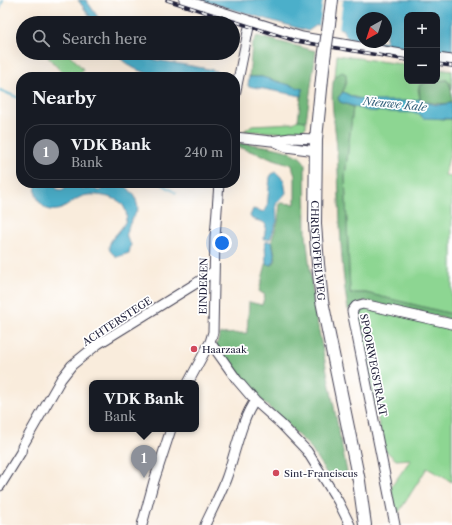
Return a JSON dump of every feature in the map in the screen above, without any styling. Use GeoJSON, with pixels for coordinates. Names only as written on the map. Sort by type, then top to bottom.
{"type":"FeatureCollection","features":[{"type":"Feature","properties":{"kind":"main road","name":"CHRISTOFFELWEG"},"geometry":{"type":"LineString","coordinates":[[332,0],[324,59],[316,145],[315,224],[322,301],[359,481],[365,525]]}},
{"type":"Feature","properties":{"kind":"main road","name":"CHRISTOFFELWEG"},"geometry":{"type":"LineString","coordinates":[[359,481],[362,484],[372,525]]}},
{"type":"Feature","properties":{"kind":"street"},"geometry":{"type":"LineString","coordinates":[[184,0],[232,16]]}},
{"type":"Feature","properties":{"kind":"street"},"geometry":{"type":"LineString","coordinates":[[240,19],[302,37],[404,54]]}},
{"type":"Feature","properties":{"kind":"street"},"geometry":{"type":"LineString","coordinates":[[240,72],[250,22]]}},
{"type":"Feature","properties":{"kind":"street"},"geometry":{"type":"LineString","coordinates":[[440,58],[452,60]]}},
{"type":"Feature","properties":{"kind":"street"},"geometry":{"type":"LineString","coordinates":[[240,138],[271,141],[290,138],[316,145]]}},
{"type":"Feature","properties":{"kind":"street","name":"EINDEKEN"},"geometry":{"type":"LineString","coordinates":[[190,380],[210,342],[213,332],[214,271],[219,188]]}},
{"type":"Feature","properties":{"kind":"street","name":"ACHTERSTEGE"},"geometry":{"type":"LineString","coordinates":[[0,486],[22,452],[22,448],[61,379],[72,365],[98,344],[214,271]]}},
{"type":"Feature","properties":{"kind":"street","name":"SPOORWEGSTRAAT"},"geometry":{"type":"LineString","coordinates":[[395,525],[352,311],[356,306],[363,304],[452,324]]}},
{"type":"Feature","properties":{"kind":"street"},"geometry":{"type":"LineString","coordinates":[[210,342],[237,380],[256,401],[307,451],[338,501],[350,525]]}},
{"type":"Feature","properties":{"kind":"street"},"geometry":{"type":"LineString","coordinates":[[205,525],[226,480],[242,431],[252,405],[256,401]]}},
{"type":"Feature","properties":{"kind":"street"},"geometry":{"type":"LineString","coordinates":[[142,525],[170,432]]}},
{"type":"Feature","properties":{"kind":"green space"},"geometry":{"type":"Polygon","coordinates":[[[257,36],[316,51],[306,121],[298,120],[302,89],[262,77],[249,77],[252,44],[257,36]]]}},
{"type":"Feature","properties":{"kind":"green space"},"geometry":{"type":"Polygon","coordinates":[[[337,55],[404,65],[404,84],[424,84],[418,89],[420,99],[401,102],[381,102],[361,99],[343,92],[347,80],[337,75],[335,77],[337,55]]]}},
{"type":"Feature","properties":{"kind":"green space"},"geometry":{"type":"Polygon","coordinates":[[[51,60],[75,60],[83,69],[82,72],[61,72],[51,60]]]}},
{"type":"Feature","properties":{"kind":"green space"},"geometry":{"type":"Polygon","coordinates":[[[440,69],[452,71],[452,89],[447,80],[440,81],[440,69]]]}},
{"type":"Feature","properties":{"kind":"green space"},"geometry":{"type":"Polygon","coordinates":[[[342,72],[346,74],[346,81],[342,93],[338,98],[340,102],[353,107],[345,177],[350,293],[366,293],[452,314],[452,320],[364,301],[348,310],[341,250],[337,150],[332,100],[333,81],[336,76],[342,72]]]}},
{"type":"Feature","properties":{"kind":"green space"},"geometry":{"type":"Polygon","coordinates":[[[447,80],[449,82],[452,94],[452,103],[443,104],[428,102],[420,99],[419,86],[423,84],[440,84],[440,81],[447,80]]]}},
{"type":"Feature","properties":{"kind":"green space"},"geometry":{"type":"Polygon","coordinates":[[[353,107],[411,112],[438,118],[452,119],[452,144],[445,175],[452,177],[452,314],[366,293],[350,293],[345,177],[353,107]]]}},
{"type":"Feature","properties":{"kind":"green space"},"geometry":{"type":"Polygon","coordinates":[[[298,120],[306,121],[306,127],[297,133],[244,131],[252,125],[293,123],[298,120]]]}},
{"type":"Feature","properties":{"kind":"green space"},"geometry":{"type":"Polygon","coordinates":[[[240,143],[267,146],[287,151],[295,154],[305,164],[306,235],[315,311],[347,472],[330,479],[310,447],[253,392],[216,346],[220,334],[247,333],[249,302],[262,305],[265,295],[259,291],[266,264],[272,265],[276,260],[272,239],[278,222],[280,203],[295,204],[295,176],[292,165],[240,148],[240,143]]]}},
{"type":"Feature","properties":{"kind":"green space"},"geometry":{"type":"Polygon","coordinates":[[[364,308],[452,327],[452,482],[427,468],[397,515],[391,487],[411,459],[396,460],[384,449],[356,315],[359,310],[364,308]]]}},
{"type":"Feature","properties":{"kind":"water"},"geometry":{"type":"Polygon","coordinates":[[[78,0],[86,0],[97,16],[90,16],[78,0]]]}},
{"type":"Feature","properties":{"kind":"water"},"geometry":{"type":"Polygon","coordinates":[[[200,0],[452,0],[452,54],[440,52],[440,12],[404,12],[404,48],[392,46],[392,12],[356,12],[356,40],[348,39],[342,29],[317,25],[308,31],[200,0]]]}},
{"type":"Feature","properties":{"kind":"water"},"geometry":{"type":"Polygon","coordinates":[[[122,60],[157,60],[219,72],[145,72],[122,60]]]}},
{"type":"Feature","properties":{"kind":"water"},"geometry":{"type":"Polygon","coordinates":[[[249,77],[262,77],[303,89],[301,96],[248,86],[249,77]]]}},
{"type":"Feature","properties":{"kind":"water","name":"Nieuwe Kale"},"geometry":{"type":"Polygon","coordinates":[[[343,92],[355,98],[378,101],[409,101],[420,99],[428,103],[438,105],[452,103],[452,119],[423,118],[418,113],[368,111],[340,102],[338,98],[343,92]]]}},
{"type":"Feature","properties":{"kind":"water"},"geometry":{"type":"Polygon","coordinates":[[[276,172],[284,180],[286,193],[276,204],[277,221],[270,239],[264,239],[266,225],[263,222],[252,219],[250,216],[253,209],[264,212],[267,208],[270,177],[276,172]]]}},
{"type":"Feature","properties":{"kind":"water"},"geometry":{"type":"Polygon","coordinates":[[[36,188],[57,188],[61,190],[65,188],[94,188],[98,191],[105,188],[128,188],[135,196],[138,208],[127,230],[128,240],[131,244],[129,253],[117,257],[111,251],[109,246],[127,216],[123,205],[120,202],[105,196],[87,195],[79,198],[60,210],[50,210],[46,209],[40,203],[36,195],[36,188]]]}},
{"type":"Feature","properties":{"kind":"water"},"geometry":{"type":"Polygon","coordinates":[[[267,241],[272,242],[275,259],[272,265],[266,264],[265,243],[267,241]]]}},
{"type":"Feature","properties":{"kind":"pier"},"geometry":{"type":"Polygon","coordinates":[[[323,0],[343,0],[339,30],[319,27],[323,0]]]}},
{"type":"Feature","properties":{"kind":"waterway"},"geometry":{"type":"LineString","coordinates":[[0,9],[3,0]]}},
{"type":"Feature","properties":{"kind":"waterway"},"geometry":{"type":"LineString","coordinates":[[0,90],[16,97]]}},
{"type":"Feature","properties":{"kind":"waterway"},"geometry":{"type":"LineString","coordinates":[[168,188],[176,193]]}},
{"type":"Feature","properties":{"kind":"railway"},"geometry":{"type":"LineString","coordinates":[[167,0],[217,16]]}},
{"type":"Feature","properties":{"kind":"railway"},"geometry":{"type":"LineString","coordinates":[[240,23],[296,41],[404,59]]}},
{"type":"Feature","properties":{"kind":"railway"},"geometry":{"type":"LineString","coordinates":[[440,64],[452,66]]}},
{"type":"Feature","properties":{"kind":"place","name":"Haarzaak"},"geometry":{"type":"Point","coordinates":[194,349]}},
{"type":"Feature","properties":{"kind":"place","name":"Sint-Franciscus"},"geometry":{"type":"Point","coordinates":[276,473]}},
{"type":"Feature","properties":{"kind":"place","name":"VDK Bank"},"geometry":{"type":"Point","coordinates":[144,478]}}]}
